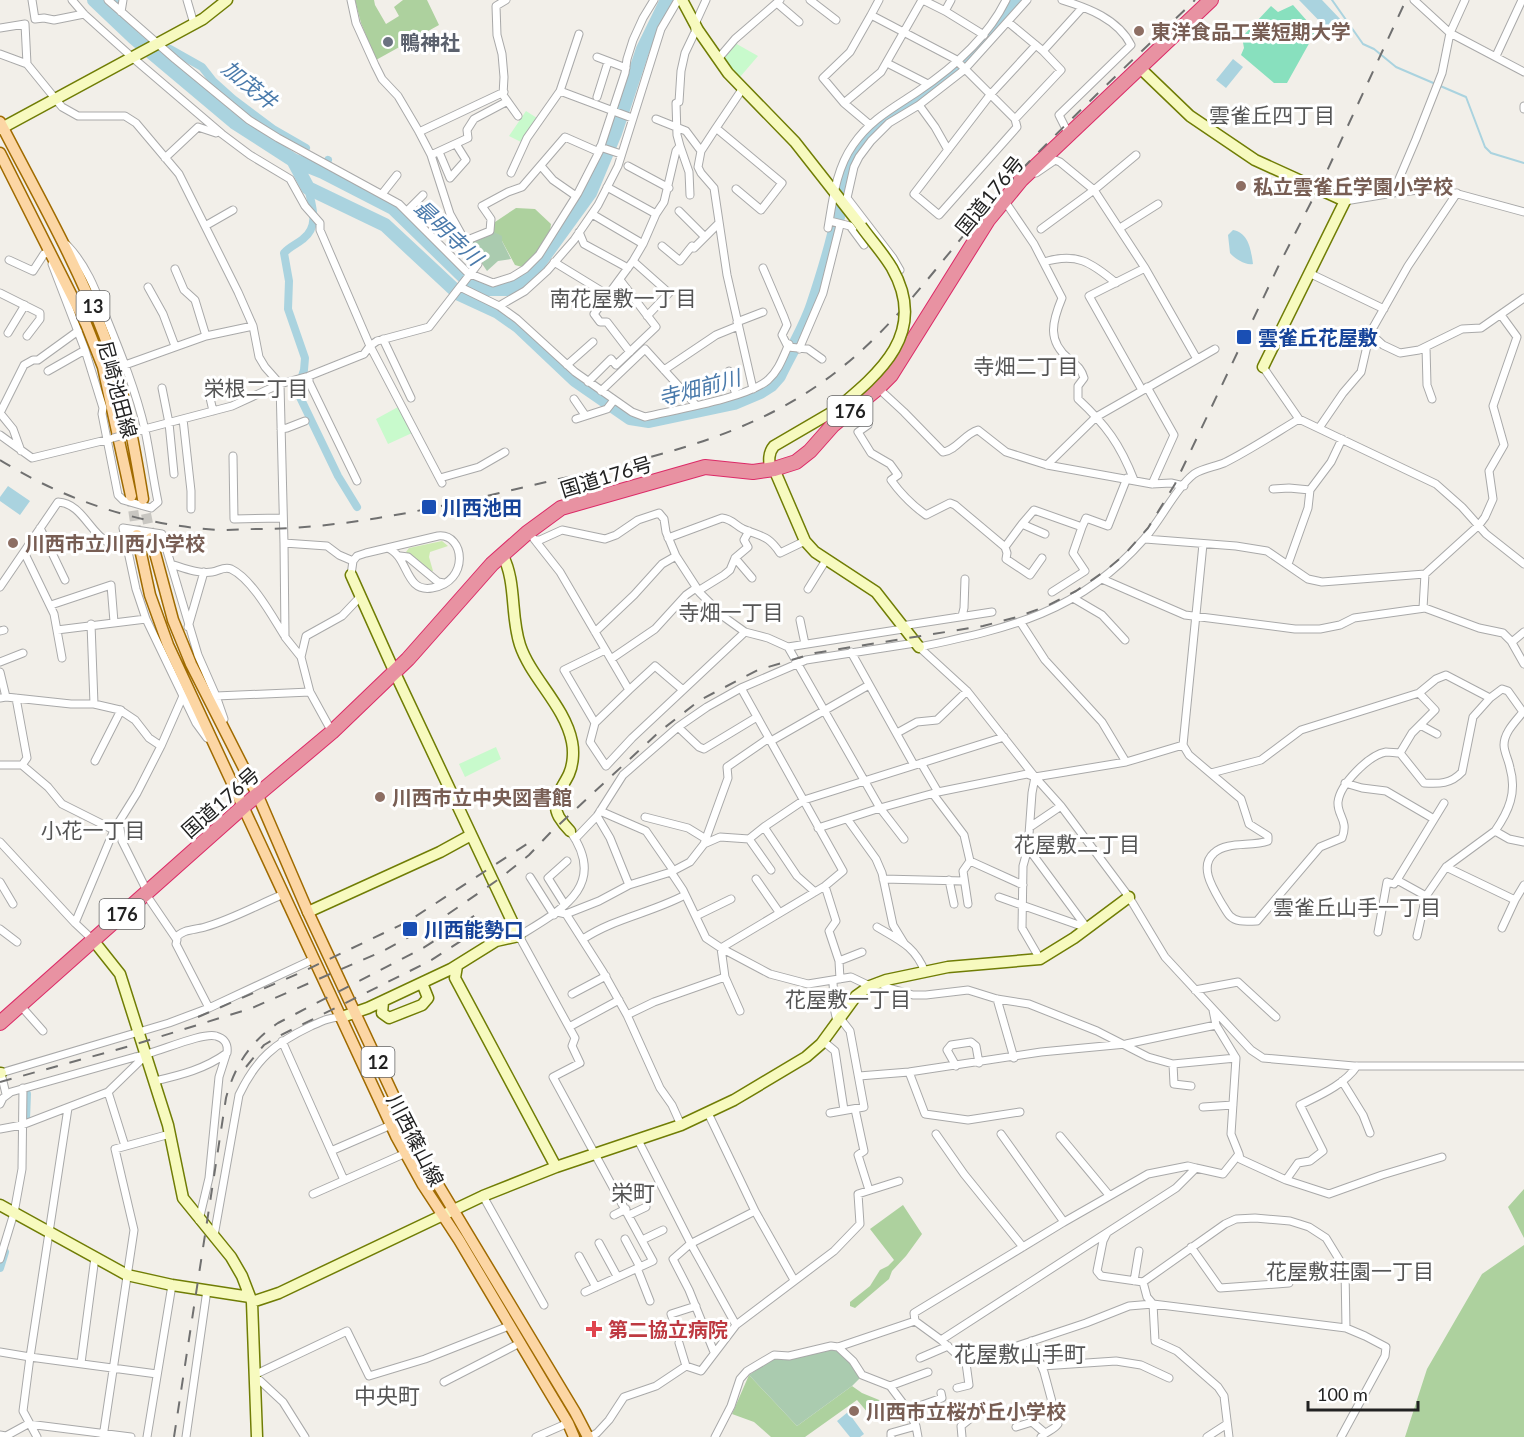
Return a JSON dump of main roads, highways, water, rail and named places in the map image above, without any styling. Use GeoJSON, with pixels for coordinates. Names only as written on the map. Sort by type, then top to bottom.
{"type":"FeatureCollection","features":[{"type":"Feature","properties":{"kind":"highway","name":"国道176号"},"geometry":{"type":"LineString","coordinates":[[0,1023],[244,806],[332,732],[395,673],[502,554],[531,537],[561,508],[705,467],[753,472],[772,470],[796,462],[810,451],[833,425],[891,375],[988,220],[1021,180],[1211,0]]}},
{"type":"Feature","properties":{"kind":"main road","name":"尼崎池田線"},"geometry":{"type":"LineString","coordinates":[[1,126],[89,297],[112,357],[133,442],[143,499]]}},
{"type":"Feature","properties":{"kind":"main road","name":"尼崎池田線"},"geometry":{"type":"LineString","coordinates":[[0,153],[86,324],[103,367],[131,496]]}},
{"type":"Feature","properties":{"kind":"main road"},"geometry":{"type":"LineString","coordinates":[[137,535],[150,595],[168,645],[214,747],[244,806]]}},
{"type":"Feature","properties":{"kind":"main road"},"geometry":{"type":"LineString","coordinates":[[151,538],[173,620],[191,664],[258,796]]}},
{"type":"Feature","properties":{"kind":"main road","name":"川西篠山線"},"geometry":{"type":"LineString","coordinates":[[258,796],[308,912],[425,1163],[589,1437]]}},
{"type":"Feature","properties":{"kind":"main road","name":"川西篠山線"},"geometry":{"type":"LineString","coordinates":[[244,806],[391,1125],[568,1423],[574,1437]]}},
{"type":"Feature","properties":{"kind":"water"},"geometry":{"type":"Polygon","coordinates":[[[1299,0],[1322,0],[1343,22],[1331,33],[1299,0]]]}},
{"type":"Feature","properties":{"kind":"water"},"geometry":{"type":"Polygon","coordinates":[[[1233,59],[1243,67],[1226,88],[1216,80],[1233,59]]]}},
{"type":"Feature","properties":{"kind":"water"},"geometry":{"type":"Polygon","coordinates":[[[1233,230],[1246,238],[1253,264],[1244,263],[1230,253],[1228,235],[1233,230]]]}},
{"type":"Feature","properties":{"kind":"water"},"geometry":{"type":"Polygon","coordinates":[[[8,486],[30,501],[20,515],[0,501],[0,497],[8,486]]]}},
{"type":"Feature","properties":{"kind":"water"},"geometry":{"type":"Polygon","coordinates":[[[848,1412],[864,1434],[860,1437],[850,1437],[837,1421],[848,1412]]]}},
{"type":"Feature","properties":{"kind":"waterway","name":"最明寺川"},"geometry":{"type":"LineString","coordinates":[[94,0],[134,38],[234,122],[293,160],[323,172],[393,208],[464,277],[484,289],[508,289],[529,277],[590,193],[615,133],[643,49],[667,0]]}},
{"type":"Feature","properties":{"kind":"waterway","name":"加茂井"},"geometry":{"type":"LineString","coordinates":[[114,0],[117,4]]}},
{"type":"Feature","properties":{"kind":"waterway","name":"寺畑前川"},"geometry":{"type":"LineString","coordinates":[[293,160],[308,188],[385,225],[459,294],[498,312],[518,326],[575,380],[630,418],[649,421],[734,403],[771,385],[779,376],[802,332],[810,314],[834,235],[846,178],[859,147],[874,129],[958,69],[998,27],[1015,0]]}},
{"type":"Feature","properties":{"kind":"waterway"},"geometry":{"type":"LineString","coordinates":[[1332,0],[1363,44],[1374,49],[1396,67],[1466,97],[1485,147],[1491,153],[1524,163]]}},
{"type":"Feature","properties":{"kind":"waterway","name":"加茂井"},"geometry":{"type":"LineString","coordinates":[[170,49],[202,67],[213,81],[233,99],[273,129],[306,148]]}},
{"type":"Feature","properties":{"kind":"waterway","name":"加茂井"},"geometry":{"type":"LineString","coordinates":[[323,172],[328,160]]}},
{"type":"Feature","properties":{"kind":"waterway"},"geometry":{"type":"LineString","coordinates":[[308,188],[313,209],[312,228],[303,239],[284,253],[289,281],[288,309],[305,358],[304,370],[297,391],[338,476],[357,507]]}},
{"type":"Feature","properties":{"kind":"waterway","name":"加茂井"},"geometry":{"type":"LineString","coordinates":[[26,1119],[27,1094]]}},
{"type":"Feature","properties":{"kind":"waterway","name":"加茂井"},"geometry":{"type":"LineString","coordinates":[[0,1268],[5,1252]]}},
{"type":"Feature","properties":{"kind":"tunnel"},"geometry":{"type":"LineString","coordinates":[[131,496],[137,535]]}},
{"type":"Feature","properties":{"kind":"tunnel"},"geometry":{"type":"LineString","coordinates":[[143,499],[151,538]]}},
{"type":"Feature","properties":{"kind":"railway"},"geometry":{"type":"LineString","coordinates":[[0,460],[25,475],[77,499],[104,509],[160,523],[218,530],[294,528],[396,515],[462,501],[612,467],[692,445],[732,431],[770,414],[806,393],[864,348],[907,304],[1005,187],[1195,0]]}},
{"type":"Feature","properties":{"kind":"railway"},"geometry":{"type":"LineString","coordinates":[[0,1082],[130,1046],[252,1008],[383,951],[438,921],[499,879],[529,855],[659,732],[700,700],[758,670],[815,653],[983,626],[1017,617],[1047,606],[1076,591],[1105,571],[1124,555],[1148,528],[1175,484],[1278,267],[1327,171],[1406,0]]}},
{"type":"Feature","properties":{"kind":"railway"},"geometry":{"type":"LineString","coordinates":[[198,1017],[302,972],[407,922],[536,838]]}},
{"type":"Feature","properties":{"kind":"railway"},"geometry":{"type":"LineString","coordinates":[[174,1437],[226,1098],[239,1065],[259,1038],[278,1023],[423,948],[482,911]]}},
{"type":"Feature","properties":{"kind":"railway"},"geometry":{"type":"LineString","coordinates":[[246,1067],[264,1045],[279,1036],[430,961],[484,926]]}},
{"type":"Feature","properties":{"kind":"place","name":"東洋食品工業短期大学"},"geometry":{"type":"Point","coordinates":[1139,31]}},
{"type":"Feature","properties":{"kind":"place","name":"鴨神社"},"geometry":{"type":"Point","coordinates":[388,42]}},
{"type":"Feature","properties":{"kind":"place","name":"私立雲雀丘学園小学校"},"geometry":{"type":"Point","coordinates":[1241,186]}},
{"type":"Feature","properties":{"kind":"place","name":"雲雀丘花屋敷"},"geometry":{"type":"Point","coordinates":[1244,337]}},
{"type":"Feature","properties":{"kind":"place","name":"川西池田"},"geometry":{"type":"Point","coordinates":[429,507]}},
{"type":"Feature","properties":{"kind":"place","name":"川西市立川西小学校"},"geometry":{"type":"Point","coordinates":[13,543]}},
{"type":"Feature","properties":{"kind":"place","name":"川西市立中央図書館"},"geometry":{"type":"Point","coordinates":[380,797]}},
{"type":"Feature","properties":{"kind":"place","name":"川西能勢口"},"geometry":{"type":"Point","coordinates":[410,929]}},
{"type":"Feature","properties":{"kind":"place","name":"第二協立病院"},"geometry":{"type":"Point","coordinates":[594,1329]}},
{"type":"Feature","properties":{"kind":"place","name":"川西市立桜が丘小学校"},"geometry":{"type":"Point","coordinates":[854,1411]}},
{"type":"Feature","properties":{"kind":"district","name":"雲雀丘四丁目"},"geometry":{"type":"Point","coordinates":[1272,114]}},
{"type":"Feature","properties":{"kind":"district","name":"南花屋敷一丁目"},"geometry":{"type":"Point","coordinates":[623,297]}},
{"type":"Feature","properties":{"kind":"district","name":"寺畑二丁目"},"geometry":{"type":"Point","coordinates":[1026,365]}},
{"type":"Feature","properties":{"kind":"district","name":"栄根二丁目"},"geometry":{"type":"Point","coordinates":[256,387]}},
{"type":"Feature","properties":{"kind":"district","name":"寺畑一丁目"},"geometry":{"type":"Point","coordinates":[731,611]}},
{"type":"Feature","properties":{"kind":"district","name":"小花一丁目"},"geometry":{"type":"Point","coordinates":[93,829]}},
{"type":"Feature","properties":{"kind":"district","name":"花屋敷二丁目"},"geometry":{"type":"Point","coordinates":[1077,843]}},
{"type":"Feature","properties":{"kind":"district","name":"雲雀丘山手一丁目"},"geometry":{"type":"Point","coordinates":[1357,906]}},
{"type":"Feature","properties":{"kind":"district","name":"花屋敷一丁目"},"geometry":{"type":"Point","coordinates":[848,998]}},
{"type":"Feature","properties":{"kind":"district","name":"栄町"},"geometry":{"type":"Point","coordinates":[633,1192]}},
{"type":"Feature","properties":{"kind":"district","name":"花屋敷荘園一丁目"},"geometry":{"type":"Point","coordinates":[1350,1270]}},
{"type":"Feature","properties":{"kind":"district","name":"花屋敷山手町"},"geometry":{"type":"Point","coordinates":[1020,1353]}},
{"type":"Feature","properties":{"kind":"district","name":"中央町"},"geometry":{"type":"Point","coordinates":[387,1395]}}]}
